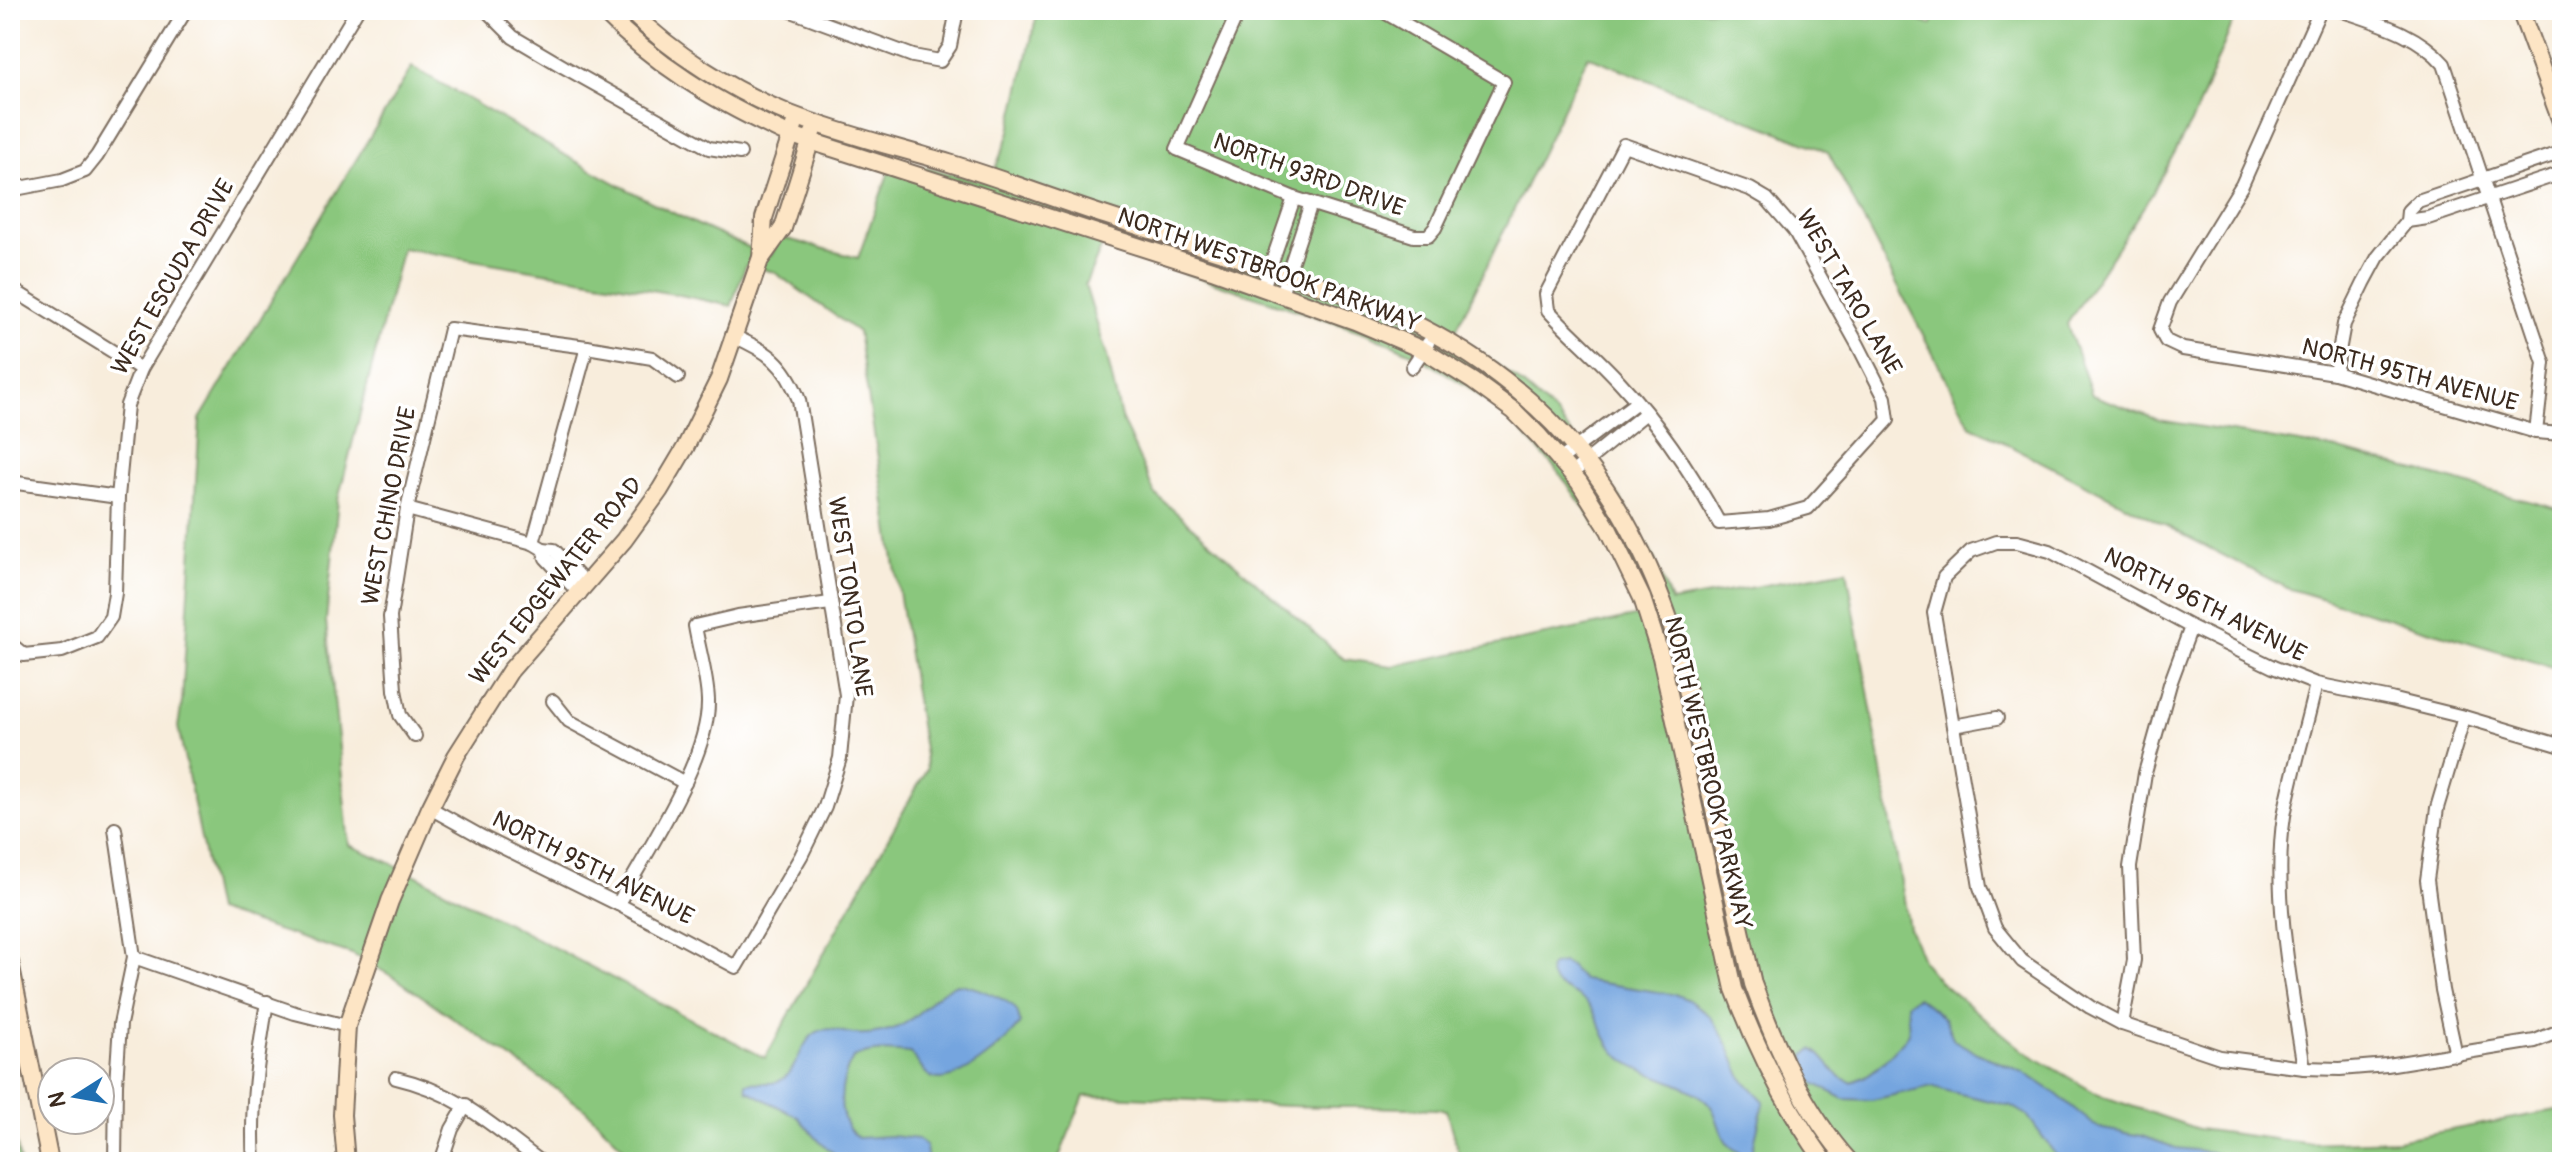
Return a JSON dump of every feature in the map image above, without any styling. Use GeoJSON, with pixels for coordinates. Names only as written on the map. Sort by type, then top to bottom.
{"type":"FeatureCollection","features":[{"type":"Feature","properties":{"kind":"street"},"geometry":{"type":"LineString","coordinates":[[10,18],[15,10]]}},
{"type":"Feature","properties":{"kind":"street"},"geometry":{"type":"LineString","coordinates":[[10,190],[62,180],[85,171],[186,10]]}},
{"type":"Feature","properties":{"kind":"street","name":"WEST ESCUDA DRIVE"},"geometry":{"type":"LineString","coordinates":[[13,646],[24,655],[62,651],[97,637],[111,617],[127,405],[141,369],[357,10]]}},
{"type":"Feature","properties":{"kind":"street"},"geometry":{"type":"LineString","coordinates":[[486,10],[513,37],[564,67],[709,148],[740,153]]}},
{"type":"Feature","properties":{"kind":"street","name":"NORTH WESTBROOK PARKWAY"},"geometry":{"type":"LineString","coordinates":[[603,10],[636,45],[669,70],[749,117],[810,142],[947,183],[1355,321],[1423,350],[1514,411],[1567,466],[1609,530],[1642,598],[1661,657],[1734,989],[1748,1028],[1781,1095],[1825,1162]]}},
{"type":"Feature","properties":{"kind":"street","name":"NORTH WESTBROOK PARKWAY"},"geometry":{"type":"LineString","coordinates":[[629,10],[680,53],[758,99],[797,116],[953,164],[1363,302],[1433,333],[1526,396],[1581,454],[1626,520],[1661,592],[1676,640],[1753,984],[1766,1020],[1805,1097],[1819,1122],[1850,1162]]}},
{"type":"Feature","properties":{"kind":"street"},"geometry":{"type":"LineString","coordinates":[[793,11],[913,56],[940,61],[950,46],[957,10]]}},
{"type":"Feature","properties":{"kind":"street","name":"NORTH 93RD DRIVE"},"geometry":{"type":"LineString","coordinates":[[1239,10],[1177,149],[1294,198],[1414,236],[1428,236],[1435,228],[1504,82],[1381,10]]}},
{"type":"Feature","properties":{"kind":"street","name":"NORTH 95TH AVENUE"},"geometry":{"type":"LineString","coordinates":[[2320,10],[2242,185],[2170,302],[2160,330],[2166,341],[2183,349],[2335,373],[2536,432],[2562,434]]}},
{"type":"Feature","properties":{"kind":"street"},"geometry":{"type":"LineString","coordinates":[[2340,10],[2398,30],[2431,50],[2444,64],[2544,363],[2536,432]]}},
{"type":"Feature","properties":{"kind":"street"},"geometry":{"type":"LineString","coordinates":[[2520,10],[2562,124]]}},
{"type":"Feature","properties":{"kind":"street","name":"WEST EDGEWATER ROAD"},"geometry":{"type":"LineString","coordinates":[[346,1162],[342,1115],[347,1026],[386,911],[430,808],[456,756],[492,697],[624,540],[685,448],[719,379],[760,260],[764,218],[797,116]]}},
{"type":"Feature","properties":{"kind":"street","name":"WEST EDGEWATER ROAD"},"geometry":{"type":"LineString","coordinates":[[760,260],[783,228],[817,123]]}},
{"type":"Feature","properties":{"kind":"street","name":"WEST TARO LANE"},"geometry":{"type":"LineString","coordinates":[[1637,402],[1548,310],[1546,294],[1624,145],[1750,189],[1767,199],[1794,230],[1858,345],[1885,398],[1888,420],[1808,508],[1769,519],[1719,523],[1703,494],[1646,413]]}},
{"type":"Feature","properties":{"kind":"street"},"geometry":{"type":"LineString","coordinates":[[2335,373],[2344,324],[2378,257],[2407,221],[2408,211],[2418,201],[2562,152]]}},
{"type":"Feature","properties":{"kind":"street"},"geometry":{"type":"LineString","coordinates":[[2407,221],[2428,218],[2562,173]]}},
{"type":"Feature","properties":{"kind":"street"},"geometry":{"type":"LineString","coordinates":[[1263,288],[1294,198]]}},
{"type":"Feature","properties":{"kind":"street"},"geometry":{"type":"LineString","coordinates":[[1281,294],[1311,203]]}},
{"type":"Feature","properties":{"kind":"street"},"geometry":{"type":"LineString","coordinates":[[10,288],[141,369]]}},
{"type":"Feature","properties":{"kind":"street","name":"WEST CHINO DRIVE"},"geometry":{"type":"LineString","coordinates":[[415,736],[400,715],[395,690],[390,617],[407,509],[450,329],[587,347]]}},
{"type":"Feature","properties":{"kind":"street"},"geometry":{"type":"LineString","coordinates":[[1412,367],[1433,333]]}},
{"type":"Feature","properties":{"kind":"street","name":"WEST TONTO LANE"},"geometry":{"type":"LineString","coordinates":[[733,336],[770,355],[792,382],[799,400],[846,695],[840,758],[825,807],[801,856],[736,967]]}},
{"type":"Feature","properties":{"kind":"street"},"geometry":{"type":"LineString","coordinates":[[541,550],[587,347],[652,358],[678,377]]}},
{"type":"Feature","properties":{"kind":"street"},"geometry":{"type":"LineString","coordinates":[[1567,466],[1637,402],[1646,413],[1581,454]]}},
{"type":"Feature","properties":{"kind":"street"},"geometry":{"type":"LineString","coordinates":[[10,482],[118,497]]}},
{"type":"Feature","properties":{"kind":"street"},"geometry":{"type":"LineString","coordinates":[[407,509],[541,550],[584,589]]}},
{"type":"Feature","properties":{"kind":"street","name":"NORTH 96TH AVENUE"},"geometry":{"type":"LineString","coordinates":[[1953,726],[1934,613],[1944,577],[1971,551],[1996,542],[2017,542],[2050,551],[2191,627],[2316,684],[2464,717],[2562,746]]}},
{"type":"Feature","properties":{"kind":"street"},"geometry":{"type":"LineString","coordinates":[[1642,598],[1661,592]]}},
{"type":"Feature","properties":{"kind":"street"},"geometry":{"type":"LineString","coordinates":[[618,904],[685,783],[705,731],[708,700],[695,626],[738,616],[830,603]]}},
{"type":"Feature","properties":{"kind":"street"},"geometry":{"type":"LineString","coordinates":[[2122,1024],[2134,960],[2130,867],[2145,773],[2170,684],[2191,627]]}},
{"type":"Feature","properties":{"kind":"street"},"geometry":{"type":"LineString","coordinates":[[2304,1068],[2289,974],[2281,886],[2284,818],[2316,684]]}},
{"type":"Feature","properties":{"kind":"street"},"geometry":{"type":"LineString","coordinates":[[553,701],[569,721],[685,783]]}},
{"type":"Feature","properties":{"kind":"street"},"geometry":{"type":"LineString","coordinates":[[1672,713],[1691,709]]}},
{"type":"Feature","properties":{"kind":"street"},"geometry":{"type":"LineString","coordinates":[[2456,1055],[2442,990],[2427,880],[2437,808],[2464,717]]}},
{"type":"Feature","properties":{"kind":"street"},"geometry":{"type":"LineString","coordinates":[[1997,718],[1953,726],[1980,887],[1995,928],[2022,961],[2090,1007],[2122,1024],[2220,1057],[2304,1068],[2371,1067],[2456,1055],[2535,1041],[2562,1030]]}},
{"type":"Feature","properties":{"kind":"street","name":"NORTH 95TH AVENUE"},"geometry":{"type":"LineString","coordinates":[[430,808],[736,967]]}},
{"type":"Feature","properties":{"kind":"street"},"geometry":{"type":"LineString","coordinates":[[115,829],[134,957],[120,1024],[115,1162]]}},
{"type":"Feature","properties":{"kind":"street"},"geometry":{"type":"LineString","coordinates":[[1705,862],[1724,859]]}},
{"type":"Feature","properties":{"kind":"street"},"geometry":{"type":"LineString","coordinates":[[134,957],[295,1013],[347,1026]]}},
{"type":"Feature","properties":{"kind":"street"},"geometry":{"type":"LineString","coordinates":[[10,962],[50,1162]]}},
{"type":"Feature","properties":{"kind":"street"},"geometry":{"type":"LineString","coordinates":[[254,1162],[254,1080],[267,1002]]}},
{"type":"Feature","properties":{"kind":"street"},"geometry":{"type":"LineString","coordinates":[[396,1078],[417,1083],[466,1105],[541,1162]]}},
{"type":"Feature","properties":{"kind":"street"},"geometry":{"type":"LineString","coordinates":[[441,1162],[452,1129],[466,1105]]}},
{"type":"Feature","properties":{"kind":"green space"},"geometry":{"type":"Polygon","coordinates":[[[1038,10],[1888,10],[1931,25],[1939,10],[2238,10],[2194,117],[2152,194],[2067,324],[2092,395],[2159,420],[2336,449],[2562,510],[2562,670],[2287,588],[1970,425],[1828,152],[1588,56],[1454,334],[1516,379],[1556,414],[1620,498],[1654,558],[1671,602],[1847,570],[1909,928],[1923,962],[1939,981],[2024,1051],[2099,1095],[2198,1129],[2304,1143],[2397,1140],[2562,1109],[2562,1162],[1461,1162],[1446,1110],[1084,1096],[1057,1162],[638,1162],[585,1109],[397,979],[352,954],[216,911],[178,727],[200,419],[412,67],[634,193],[771,256],[780,237],[858,258],[893,160],[989,183],[1009,135],[1038,10]],[[1102,246],[1085,285],[1107,356],[1121,418],[1155,494],[1344,659],[1392,666],[1639,616],[1623,569],[1557,470],[1516,425],[1467,386],[1414,354],[1366,333],[1102,246]],[[402,248],[338,500],[326,621],[349,845],[404,869],[765,1058],[927,769],[858,332],[774,272],[746,265],[731,306],[402,248]]]}},
{"type":"Feature","properties":{"kind":"green space"},"geometry":{"type":"Polygon","coordinates":[[[10,1111],[20,1162],[10,1162],[10,1111]]]}},
{"type":"Feature","properties":{"kind":"water"},"geometry":{"type":"Polygon","coordinates":[[[1563,963],[1583,980],[1677,995],[1710,1016],[1726,1041],[1742,1078],[1764,1101],[1751,1157],[1738,1152],[1724,1138],[1714,1112],[1703,1098],[1636,1067],[1616,1053],[1586,1002],[1560,987],[1550,976],[1552,965],[1563,963]]]}},
{"type":"Feature","properties":{"kind":"water"},"geometry":{"type":"Polygon","coordinates":[[[957,984],[986,992],[1012,1005],[1020,1023],[1005,1041],[966,1070],[941,1079],[925,1072],[910,1053],[888,1051],[860,1055],[853,1058],[842,1089],[845,1121],[858,1138],[891,1136],[918,1139],[926,1147],[928,1162],[844,1162],[819,1141],[798,1117],[747,1090],[746,1083],[773,1083],[785,1078],[806,1042],[819,1031],[832,1029],[866,1034],[893,1029],[906,1023],[941,993],[957,984]]]}},
{"type":"Feature","properties":{"kind":"water"},"geometry":{"type":"Polygon","coordinates":[[[1917,997],[1945,1020],[1954,1040],[2023,1072],[2093,1124],[2176,1148],[2211,1152],[2239,1162],[2065,1162],[2055,1154],[2027,1115],[2012,1106],[1932,1086],[1872,1100],[1844,1099],[1806,1079],[1803,1074],[1805,1055],[1812,1049],[1838,1075],[1851,1082],[1875,1070],[1906,1038],[1909,1032],[1907,1003],[1917,997]]]}}]}
